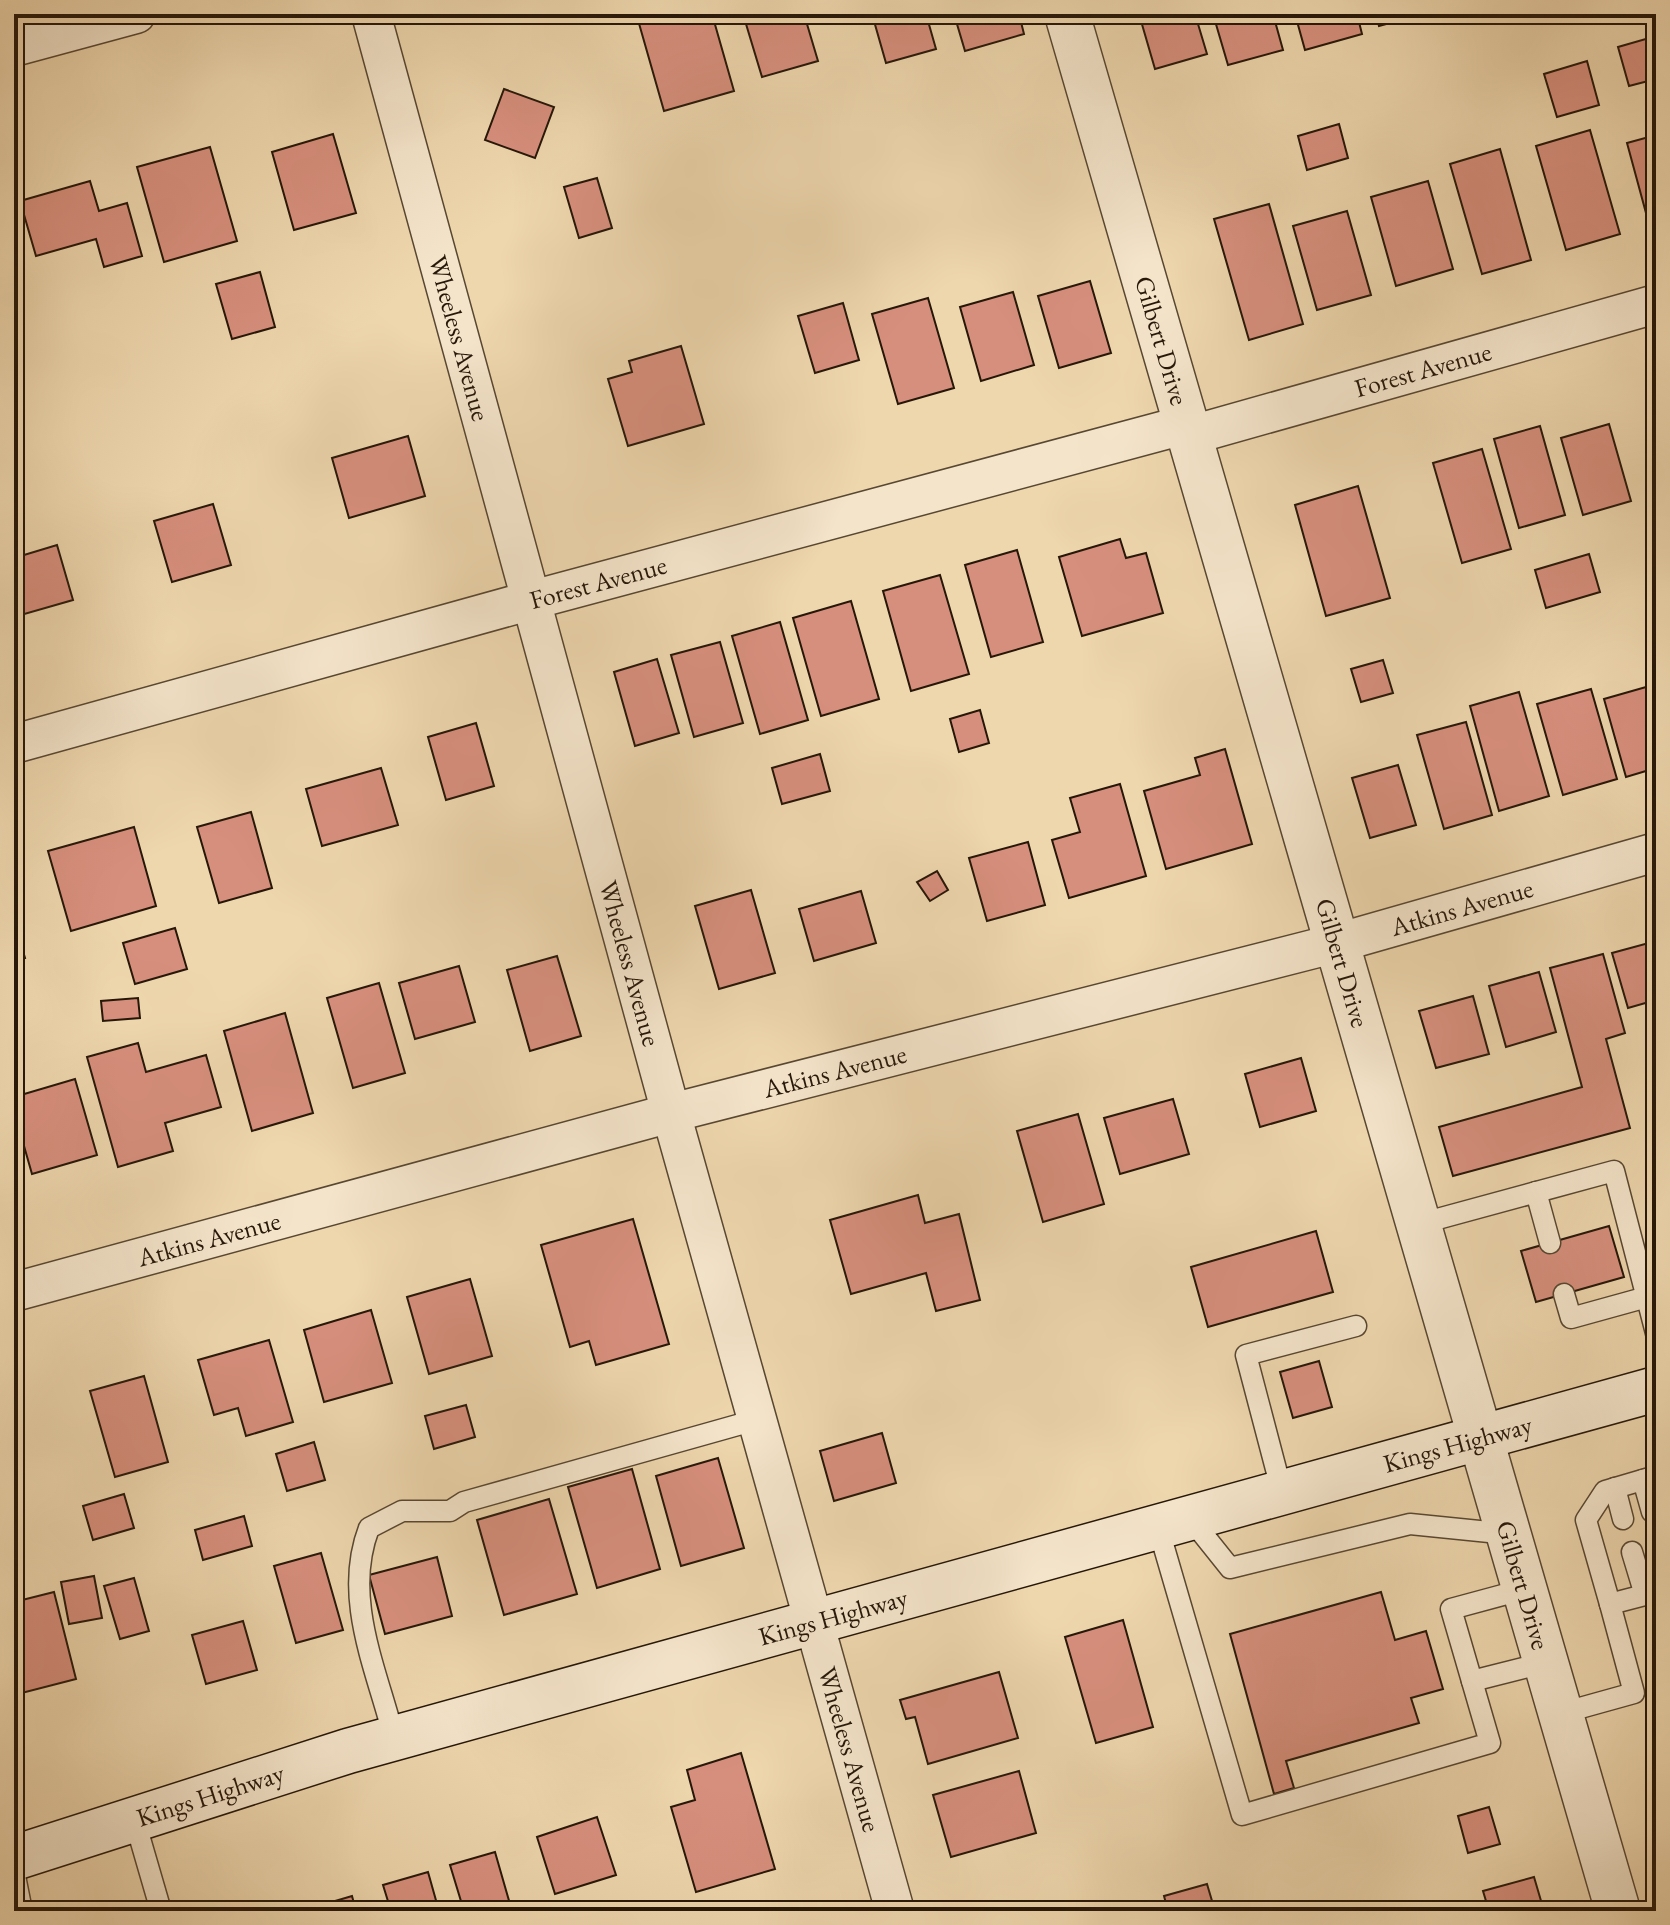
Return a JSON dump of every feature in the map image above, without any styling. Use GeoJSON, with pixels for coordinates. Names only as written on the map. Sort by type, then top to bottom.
{"type":"FeatureCollection","features":[{"type":"Feature","properties":{"kind":"street"},"geometry":{"type":"LineString","coordinates":[[14,47],[136,14]]}},
{"type":"Feature","properties":{"kind":"street","name":"Wheeless Avenue"},"geometry":{"type":"LineString","coordinates":[[371,14],[671,1113],[895,1911]]}},
{"type":"Feature","properties":{"kind":"street","name":"Gilbert Drive"},"geometry":{"type":"LineString","coordinates":[[1067,14],[1618,1911]]}},
{"type":"Feature","properties":{"kind":"street","name":"Forest Avenue"},"geometry":{"type":"LineString","coordinates":[[14,744],[532,600],[1186,431],[1656,304]]}},
{"type":"Feature","properties":{"kind":"street","name":"Atkins Avenue"},"geometry":{"type":"LineString","coordinates":[[14,1292],[671,1113],[1337,943],[1656,852]]}},
{"type":"Feature","properties":{"kind":"street","name":"Kings Highway"},"geometry":{"type":"LineString","coordinates":[[14,1858],[394,1738],[1656,1389]]}},
{"type":"Feature","properties":{"kind":"lane"},"geometry":{"type":"LineString","coordinates":[[1419,1224],[1614,1171],[1656,1333]]}},
{"type":"Feature","properties":{"kind":"lane"},"geometry":{"type":"LineString","coordinates":[[1536,1192],[1550,1243]]}},
{"type":"Feature","properties":{"kind":"lane"},"geometry":{"type":"LineString","coordinates":[[1564,1294],[1571,1318],[1647,1297]]}},
{"type":"Feature","properties":{"kind":"lane"},"geometry":{"type":"LineString","coordinates":[[1282,1492],[1246,1355],[1356,1326]]}},
{"type":"Feature","properties":{"kind":"lane"},"geometry":{"type":"LineString","coordinates":[[394,1738],[356,1593],[362,1546],[369,1528],[402,1511],[450,1511],[464,1502],[759,1419]]}},
{"type":"Feature","properties":{"kind":"lane"},"geometry":{"type":"LineString","coordinates":[[1562,1713],[1634,1693],[1586,1520],[1605,1491],[1650,1478],[1652,1512]]}},
{"type":"Feature","properties":{"kind":"lane"},"geometry":{"type":"LineString","coordinates":[[1615,1488],[1623,1519]]}},
{"type":"Feature","properties":{"kind":"lane"},"geometry":{"type":"LineString","coordinates":[[1174,1522],[1230,1568],[1410,1524],[1509,1534]]}},
{"type":"Feature","properties":{"kind":"lane"},"geometry":{"type":"LineString","coordinates":[[1174,1522],[1242,1815],[1490,1743],[1451,1609],[1525,1589]]}},
{"type":"Feature","properties":{"kind":"lane"},"geometry":{"type":"LineString","coordinates":[[1610,1604],[1651,1593],[1632,1552]]}},
{"type":"Feature","properties":{"kind":"lane"},"geometry":{"type":"LineString","coordinates":[[1472,1681],[1547,1662]]}},
{"type":"Feature","properties":{"kind":"lane"},"geometry":{"type":"LineString","coordinates":[[134,1818],[161,1911]]}},
{"type":"Feature","properties":{"kind":"lane"},"geometry":{"type":"LineString","coordinates":[[14,1871],[22,1911]]}},
{"type":"Feature","properties":{"kind":"building"},"geometry":{"type":"Polygon","coordinates":[[[658,14],[712,14],[734,91],[664,111],[638,20],[658,14]]]}},
{"type":"Feature","properties":{"kind":"building"},"geometry":{"type":"Polygon","coordinates":[[[743,14],[804,14],[818,61],[762,77],[743,14]]]}},
{"type":"Feature","properties":{"kind":"building"},"geometry":{"type":"Polygon","coordinates":[[[872,14],[926,14],[936,49],[886,63],[872,14]]]}},
{"type":"Feature","properties":{"kind":"building"},"geometry":{"type":"Polygon","coordinates":[[[954,14],[1019,14],[1024,34],[965,51],[954,14]]]}},
{"type":"Feature","properties":{"kind":"building"},"geometry":{"type":"Polygon","coordinates":[[[1139,14],[1195,14],[1207,54],[1155,69],[1139,14]]]}},
{"type":"Feature","properties":{"kind":"building"},"geometry":{"type":"Polygon","coordinates":[[[1213,14],[1273,14],[1283,50],[1228,65],[1213,14]]]}},
{"type":"Feature","properties":{"kind":"building"},"geometry":{"type":"Polygon","coordinates":[[[1295,14],[1357,14],[1362,34],[1305,50],[1295,14]]]}},
{"type":"Feature","properties":{"kind":"building"},"geometry":{"type":"Polygon","coordinates":[[[1376,14],[1423,14],[1379,26],[1376,14]]]}},
{"type":"Feature","properties":{"kind":"building"},"geometry":{"type":"Polygon","coordinates":[[[1656,36],[1656,79],[1629,86],[1618,47],[1656,36]]]}},
{"type":"Feature","properties":{"kind":"building"},"geometry":{"type":"Polygon","coordinates":[[[1587,61],[1599,105],[1557,117],[1544,74],[1587,61]]]}},
{"type":"Feature","properties":{"kind":"building"},"geometry":{"type":"Polygon","coordinates":[[[504,89],[554,107],[535,158],[485,140],[504,89]]]}},
{"type":"Feature","properties":{"kind":"building"},"geometry":{"type":"Polygon","coordinates":[[[1339,124],[1348,158],[1307,170],[1298,136],[1339,124]]]}},
{"type":"Feature","properties":{"kind":"building"},"geometry":{"type":"Polygon","coordinates":[[[1590,130],[1620,234],[1566,250],[1536,146],[1590,130]]]}},
{"type":"Feature","properties":{"kind":"building"},"geometry":{"type":"Polygon","coordinates":[[[333,134],[356,213],[294,230],[272,152],[333,134]]]}},
{"type":"Feature","properties":{"kind":"building"},"geometry":{"type":"Polygon","coordinates":[[[1656,135],[1656,210],[1646,213],[1627,143],[1656,135]]]}},
{"type":"Feature","properties":{"kind":"building"},"geometry":{"type":"Polygon","coordinates":[[[210,147],[237,241],[164,262],[137,167],[210,147]]]}},
{"type":"Feature","properties":{"kind":"building"},"geometry":{"type":"Polygon","coordinates":[[[1500,149],[1531,260],[1482,274],[1450,164],[1500,149]]]}},
{"type":"Feature","properties":{"kind":"building"},"geometry":{"type":"Polygon","coordinates":[[[597,178],[612,228],[579,238],[564,187],[597,178]]]}},
{"type":"Feature","properties":{"kind":"building"},"geometry":{"type":"Polygon","coordinates":[[[90,181],[99,211],[127,203],[142,256],[104,267],[96,239],[36,256],[20,201],[90,181]]]}},
{"type":"Feature","properties":{"kind":"building"},"geometry":{"type":"Polygon","coordinates":[[[1428,181],[1453,269],[1396,286],[1371,197],[1428,181]]]}},
{"type":"Feature","properties":{"kind":"building"},"geometry":{"type":"Polygon","coordinates":[[[1269,204],[1303,324],[1249,340],[1214,219],[1269,204]]]}},
{"type":"Feature","properties":{"kind":"building"},"geometry":{"type":"Polygon","coordinates":[[[1347,211],[1371,295],[1317,310],[1293,226],[1347,211]]]}},
{"type":"Feature","properties":{"kind":"building"},"geometry":{"type":"Polygon","coordinates":[[[260,272],[275,327],[232,339],[216,284],[260,272]]]}},
{"type":"Feature","properties":{"kind":"building"},"geometry":{"type":"Polygon","coordinates":[[[1090,281],[1111,353],[1059,368],[1038,296],[1090,281]]]}},
{"type":"Feature","properties":{"kind":"building"},"geometry":{"type":"Polygon","coordinates":[[[1013,292],[1034,365],[981,381],[960,307],[1013,292]]]}},
{"type":"Feature","properties":{"kind":"building"},"geometry":{"type":"Polygon","coordinates":[[[928,298],[954,388],[898,404],[872,314],[928,298]]]}},
{"type":"Feature","properties":{"kind":"building"},"geometry":{"type":"Polygon","coordinates":[[[843,303],[859,360],[815,373],[798,316],[843,303]]]}},
{"type":"Feature","properties":{"kind":"building"},"geometry":{"type":"Polygon","coordinates":[[[681,346],[704,424],[628,446],[608,379],[632,372],[629,361],[681,346]]]}},
{"type":"Feature","properties":{"kind":"building"},"geometry":{"type":"Polygon","coordinates":[[[1656,411],[1656,443],[1647,413],[1656,411]]]}},
{"type":"Feature","properties":{"kind":"building"},"geometry":{"type":"Polygon","coordinates":[[[1609,424],[1631,501],[1583,515],[1561,438],[1609,424]]]}},
{"type":"Feature","properties":{"kind":"building"},"geometry":{"type":"Polygon","coordinates":[[[1540,426],[1565,515],[1519,528],[1494,439],[1540,426]]]}},
{"type":"Feature","properties":{"kind":"building"},"geometry":{"type":"Polygon","coordinates":[[[408,436],[425,496],[349,518],[332,458],[408,436]]]}},
{"type":"Feature","properties":{"kind":"building"},"geometry":{"type":"Polygon","coordinates":[[[1482,449],[1511,549],[1462,563],[1433,463],[1482,449]]]}},
{"type":"Feature","properties":{"kind":"building"},"geometry":{"type":"Polygon","coordinates":[[[1358,486],[1390,598],[1326,616],[1295,505],[1358,486]]]}},
{"type":"Feature","properties":{"kind":"building"},"geometry":{"type":"Polygon","coordinates":[[[213,504],[231,565],[172,582],[154,521],[213,504]]]}},
{"type":"Feature","properties":{"kind":"building"},"geometry":{"type":"Polygon","coordinates":[[[1120,539],[1126,558],[1146,553],[1163,613],[1082,636],[1059,557],[1120,539]]]}},
{"type":"Feature","properties":{"kind":"building"},"geometry":{"type":"Polygon","coordinates":[[[57,545],[73,600],[14,617],[14,558],[57,545]]]}},
{"type":"Feature","properties":{"kind":"building"},"geometry":{"type":"Polygon","coordinates":[[[1017,550],[1043,642],[991,657],[965,565],[1017,550]]]}},
{"type":"Feature","properties":{"kind":"building"},"geometry":{"type":"Polygon","coordinates":[[[1589,554],[1600,592],[1546,608],[1535,570],[1589,554]]]}},
{"type":"Feature","properties":{"kind":"building"},"geometry":{"type":"Polygon","coordinates":[[[940,575],[969,674],[911,691],[883,591],[940,575]]]}},
{"type":"Feature","properties":{"kind":"building"},"geometry":{"type":"Polygon","coordinates":[[[851,601],[879,699],[821,716],[793,618],[851,601]]]}},
{"type":"Feature","properties":{"kind":"building"},"geometry":{"type":"Polygon","coordinates":[[[780,622],[808,720],[760,734],[732,636],[780,622]]]}},
{"type":"Feature","properties":{"kind":"building"},"geometry":{"type":"Polygon","coordinates":[[[720,642],[743,723],[694,737],[671,655],[720,642]]]}},
{"type":"Feature","properties":{"kind":"building"},"geometry":{"type":"Polygon","coordinates":[[[657,659],[679,733],[635,746],[614,672],[657,659]]]}},
{"type":"Feature","properties":{"kind":"building"},"geometry":{"type":"Polygon","coordinates":[[[1383,660],[1393,693],[1361,702],[1351,669],[1383,660]]]}},
{"type":"Feature","properties":{"kind":"building"},"geometry":{"type":"Polygon","coordinates":[[[1653,685],[1656,698],[1656,768],[1626,777],[1604,699],[1653,685]]]}},
{"type":"Feature","properties":{"kind":"building"},"geometry":{"type":"Polygon","coordinates":[[[1591,689],[1617,779],[1563,795],[1537,704],[1591,689]]]}},
{"type":"Feature","properties":{"kind":"building"},"geometry":{"type":"Polygon","coordinates":[[[1519,692],[1549,796],[1499,811],[1470,706],[1519,692]]]}},
{"type":"Feature","properties":{"kind":"building"},"geometry":{"type":"Polygon","coordinates":[[[980,710],[989,743],[959,752],[950,719],[980,710]]]}},
{"type":"Feature","properties":{"kind":"building"},"geometry":{"type":"Polygon","coordinates":[[[1466,722],[1492,815],[1444,829],[1417,735],[1466,722]]]}},
{"type":"Feature","properties":{"kind":"building"},"geometry":{"type":"Polygon","coordinates":[[[476,723],[494,786],[446,800],[428,737],[476,723]]]}},
{"type":"Feature","properties":{"kind":"building"},"geometry":{"type":"Polygon","coordinates":[[[1225,749],[1252,844],[1166,869],[1144,791],[1200,775],[1195,758],[1225,749]]]}},
{"type":"Feature","properties":{"kind":"building"},"geometry":{"type":"Polygon","coordinates":[[[820,754],[830,791],[782,804],[772,768],[820,754]]]}},
{"type":"Feature","properties":{"kind":"building"},"geometry":{"type":"Polygon","coordinates":[[[1398,765],[1416,825],[1370,838],[1352,778],[1398,765]]]}},
{"type":"Feature","properties":{"kind":"building"},"geometry":{"type":"Polygon","coordinates":[[[381,768],[398,825],[322,846],[306,789],[381,768]]]}},
{"type":"Feature","properties":{"kind":"building"},"geometry":{"type":"Polygon","coordinates":[[[1120,784],[1146,876],[1069,898],[1052,840],[1080,832],[1070,798],[1120,784]]]}},
{"type":"Feature","properties":{"kind":"building"},"geometry":{"type":"Polygon","coordinates":[[[251,812],[272,888],[219,903],[197,827],[251,812]]]}},
{"type":"Feature","properties":{"kind":"building"},"geometry":{"type":"Polygon","coordinates":[[[134,827],[156,906],[71,931],[48,851],[134,827]]]}},
{"type":"Feature","properties":{"kind":"building"},"geometry":{"type":"Polygon","coordinates":[[[1028,842],[1045,905],[987,921],[969,858],[1028,842]]]}},
{"type":"Feature","properties":{"kind":"building"},"geometry":{"type":"Polygon","coordinates":[[[937,871],[948,890],[930,901],[917,882],[937,871]]]}},
{"type":"Feature","properties":{"kind":"building"},"geometry":{"type":"Polygon","coordinates":[[[751,890],[775,973],[719,989],[695,906],[751,890]]]}},
{"type":"Feature","properties":{"kind":"building"},"geometry":{"type":"Polygon","coordinates":[[[861,891],[876,943],[814,961],[799,909],[861,891]]]}},
{"type":"Feature","properties":{"kind":"building"},"geometry":{"type":"Polygon","coordinates":[[[14,920],[25,958],[14,961],[14,920]]]}},
{"type":"Feature","properties":{"kind":"building"},"geometry":{"type":"Polygon","coordinates":[[[175,928],[187,969],[135,984],[123,943],[175,928]]]}},
{"type":"Feature","properties":{"kind":"building"},"geometry":{"type":"Polygon","coordinates":[[[1656,941],[1656,1000],[1628,1008],[1612,953],[1656,941]]]}},
{"type":"Feature","properties":{"kind":"building"},"geometry":{"type":"Polygon","coordinates":[[[1603,954],[1625,1033],[1606,1039],[1630,1128],[1453,1176],[1439,1127],[1582,1087],[1550,968],[1603,954]]]}},
{"type":"Feature","properties":{"kind":"building"},"geometry":{"type":"Polygon","coordinates":[[[557,956],[581,1036],[530,1051],[507,970],[557,956]]]}},
{"type":"Feature","properties":{"kind":"building"},"geometry":{"type":"Polygon","coordinates":[[[459,966],[475,1022],[415,1039],[399,983],[459,966]]]}},
{"type":"Feature","properties":{"kind":"building"},"geometry":{"type":"Polygon","coordinates":[[[1539,972],[1556,1032],[1506,1047],[1489,986],[1539,972]]]}},
{"type":"Feature","properties":{"kind":"building"},"geometry":{"type":"Polygon","coordinates":[[[379,983],[405,1073],[353,1088],[327,998],[379,983]]]}},
{"type":"Feature","properties":{"kind":"building"},"geometry":{"type":"Polygon","coordinates":[[[1473,996],[1489,1054],[1436,1068],[1419,1011],[1473,996]]]}},
{"type":"Feature","properties":{"kind":"building"},"geometry":{"type":"Polygon","coordinates":[[[138,998],[140,1018],[103,1021],[101,1001],[138,998]]]}},
{"type":"Feature","properties":{"kind":"building"},"geometry":{"type":"Polygon","coordinates":[[[285,1013],[313,1113],[252,1131],[224,1031],[285,1013]]]}},
{"type":"Feature","properties":{"kind":"building"},"geometry":{"type":"Polygon","coordinates":[[[138,1043],[146,1072],[206,1055],[221,1107],[165,1123],[173,1151],[118,1167],[87,1057],[138,1043]]]}},
{"type":"Feature","properties":{"kind":"building"},"geometry":{"type":"Polygon","coordinates":[[[1301,1058],[1316,1111],[1260,1127],[1245,1074],[1301,1058]]]}},
{"type":"Feature","properties":{"kind":"building"},"geometry":{"type":"Polygon","coordinates":[[[75,1079],[97,1155],[32,1174],[14,1111],[14,1097],[75,1079]]]}},
{"type":"Feature","properties":{"kind":"building"},"geometry":{"type":"Polygon","coordinates":[[[1173,1099],[1189,1154],[1120,1174],[1104,1118],[1173,1099]]]}},
{"type":"Feature","properties":{"kind":"building"},"geometry":{"type":"Polygon","coordinates":[[[1078,1114],[1104,1204],[1043,1222],[1017,1131],[1078,1114]]]}},
{"type":"Feature","properties":{"kind":"building"},"geometry":{"type":"Polygon","coordinates":[[[918,1195],[925,1223],[959,1214],[980,1300],[936,1311],[926,1273],[851,1294],[830,1220],[918,1195]]]}},
{"type":"Feature","properties":{"kind":"building"},"geometry":{"type":"Polygon","coordinates":[[[633,1219],[669,1344],[596,1365],[589,1341],[570,1347],[541,1245],[633,1219]]]}},
{"type":"Feature","properties":{"kind":"building"},"geometry":{"type":"Polygon","coordinates":[[[1609,1226],[1624,1277],[1536,1302],[1521,1251],[1609,1226]]]}},
{"type":"Feature","properties":{"kind":"building"},"geometry":{"type":"Polygon","coordinates":[[[1316,1231],[1333,1292],[1208,1327],[1191,1267],[1316,1231]]]}},
{"type":"Feature","properties":{"kind":"building"},"geometry":{"type":"Polygon","coordinates":[[[470,1279],[492,1356],[429,1374],[407,1297],[470,1279]]]}},
{"type":"Feature","properties":{"kind":"building"},"geometry":{"type":"Polygon","coordinates":[[[371,1310],[392,1383],[324,1402],[304,1330],[371,1310]]]}},
{"type":"Feature","properties":{"kind":"building"},"geometry":{"type":"Polygon","coordinates":[[[269,1340],[293,1422],[246,1436],[238,1408],[214,1415],[198,1360],[269,1340]]]}},
{"type":"Feature","properties":{"kind":"building"},"geometry":{"type":"Polygon","coordinates":[[[1319,1361],[1332,1407],[1293,1418],[1280,1372],[1319,1361]]]}},
{"type":"Feature","properties":{"kind":"building"},"geometry":{"type":"Polygon","coordinates":[[[144,1376],[168,1462],[115,1477],[90,1391],[144,1376]]]}},
{"type":"Feature","properties":{"kind":"building"},"geometry":{"type":"Polygon","coordinates":[[[466,1405],[475,1437],[434,1449],[425,1416],[466,1405]]]}},
{"type":"Feature","properties":{"kind":"building"},"geometry":{"type":"Polygon","coordinates":[[[882,1433],[896,1483],[834,1501],[820,1451],[882,1433]]]}},
{"type":"Feature","properties":{"kind":"building"},"geometry":{"type":"Polygon","coordinates":[[[314,1442],[325,1480],[287,1491],[276,1454],[314,1442]]]}},
{"type":"Feature","properties":{"kind":"building"},"geometry":{"type":"Polygon","coordinates":[[[718,1458],[744,1548],[681,1566],[656,1476],[718,1458]]]}},
{"type":"Feature","properties":{"kind":"building"},"geometry":{"type":"Polygon","coordinates":[[[632,1469],[660,1569],[597,1588],[568,1487],[632,1469]]]}},
{"type":"Feature","properties":{"kind":"building"},"geometry":{"type":"Polygon","coordinates":[[[124,1494],[134,1528],[93,1540],[83,1506],[124,1494]]]}},
{"type":"Feature","properties":{"kind":"building"},"geometry":{"type":"Polygon","coordinates":[[[549,1499],[577,1594],[504,1615],[477,1520],[549,1499]]]}},
{"type":"Feature","properties":{"kind":"building"},"geometry":{"type":"Polygon","coordinates":[[[244,1516],[252,1546],[203,1560],[195,1530],[244,1516]]]}},
{"type":"Feature","properties":{"kind":"building"},"geometry":{"type":"Polygon","coordinates":[[[321,1553],[343,1630],[296,1643],[274,1566],[321,1553]]]}},
{"type":"Feature","properties":{"kind":"building"},"geometry":{"type":"Polygon","coordinates":[[[437,1557],[452,1616],[385,1634],[369,1575],[437,1557]]]}},
{"type":"Feature","properties":{"kind":"building"},"geometry":{"type":"Polygon","coordinates":[[[94,1576],[102,1618],[69,1624],[61,1582],[94,1576]]]}},
{"type":"Feature","properties":{"kind":"building"},"geometry":{"type":"Polygon","coordinates":[[[134,1578],[149,1631],[120,1639],[104,1586],[134,1578]]]}},
{"type":"Feature","properties":{"kind":"building"},"geometry":{"type":"Polygon","coordinates":[[[54,1592],[76,1679],[14,1695],[14,1602],[54,1592]]]}},
{"type":"Feature","properties":{"kind":"building"},"geometry":{"type":"Polygon","coordinates":[[[1381,1592],[1395,1640],[1426,1631],[1443,1689],[1411,1698],[1419,1723],[1286,1761],[1294,1788],[1274,1794],[1230,1634],[1381,1592]]]}},
{"type":"Feature","properties":{"kind":"building"},"geometry":{"type":"Polygon","coordinates":[[[1123,1620],[1153,1727],[1096,1743],[1065,1637],[1123,1620]]]}},
{"type":"Feature","properties":{"kind":"building"},"geometry":{"type":"Polygon","coordinates":[[[243,1621],[257,1670],[206,1684],[192,1635],[243,1621]]]}},
{"type":"Feature","properties":{"kind":"building"},"geometry":{"type":"Polygon","coordinates":[[[999,1672],[1018,1738],[928,1764],[915,1717],[906,1719],[900,1700],[999,1672]]]}},
{"type":"Feature","properties":{"kind":"building"},"geometry":{"type":"Polygon","coordinates":[[[741,1753],[775,1869],[696,1892],[671,1807],[695,1800],[687,1770],[741,1753]]]}},
{"type":"Feature","properties":{"kind":"building"},"geometry":{"type":"Polygon","coordinates":[[[1019,1771],[1036,1833],[951,1857],[933,1795],[1019,1771]]]}},
{"type":"Feature","properties":{"kind":"building"},"geometry":{"type":"Polygon","coordinates":[[[1489,1807],[1500,1844],[1468,1853],[1458,1816],[1489,1807]]]}},
{"type":"Feature","properties":{"kind":"building"},"geometry":{"type":"Polygon","coordinates":[[[597,1817],[616,1875],[555,1894],[537,1837],[597,1817]]]}},
{"type":"Feature","properties":{"kind":"building"},"geometry":{"type":"Polygon","coordinates":[[[495,1852],[512,1911],[464,1911],[450,1865],[495,1852]]]}},
{"type":"Feature","properties":{"kind":"building"},"geometry":{"type":"Polygon","coordinates":[[[428,1872],[439,1911],[391,1911],[383,1885],[428,1872]]]}},
{"type":"Feature","properties":{"kind":"building"},"geometry":{"type":"Polygon","coordinates":[[[1534,1877],[1544,1911],[1489,1911],[1483,1891],[1534,1877]]]}},
{"type":"Feature","properties":{"kind":"building"},"geometry":{"type":"Polygon","coordinates":[[[1207,1884],[1215,1911],[1168,1911],[1164,1896],[1207,1884]]]}},
{"type":"Feature","properties":{"kind":"building"},"geometry":{"type":"Polygon","coordinates":[[[352,1896],[356,1911],[301,1911],[352,1896]]]}}]}
